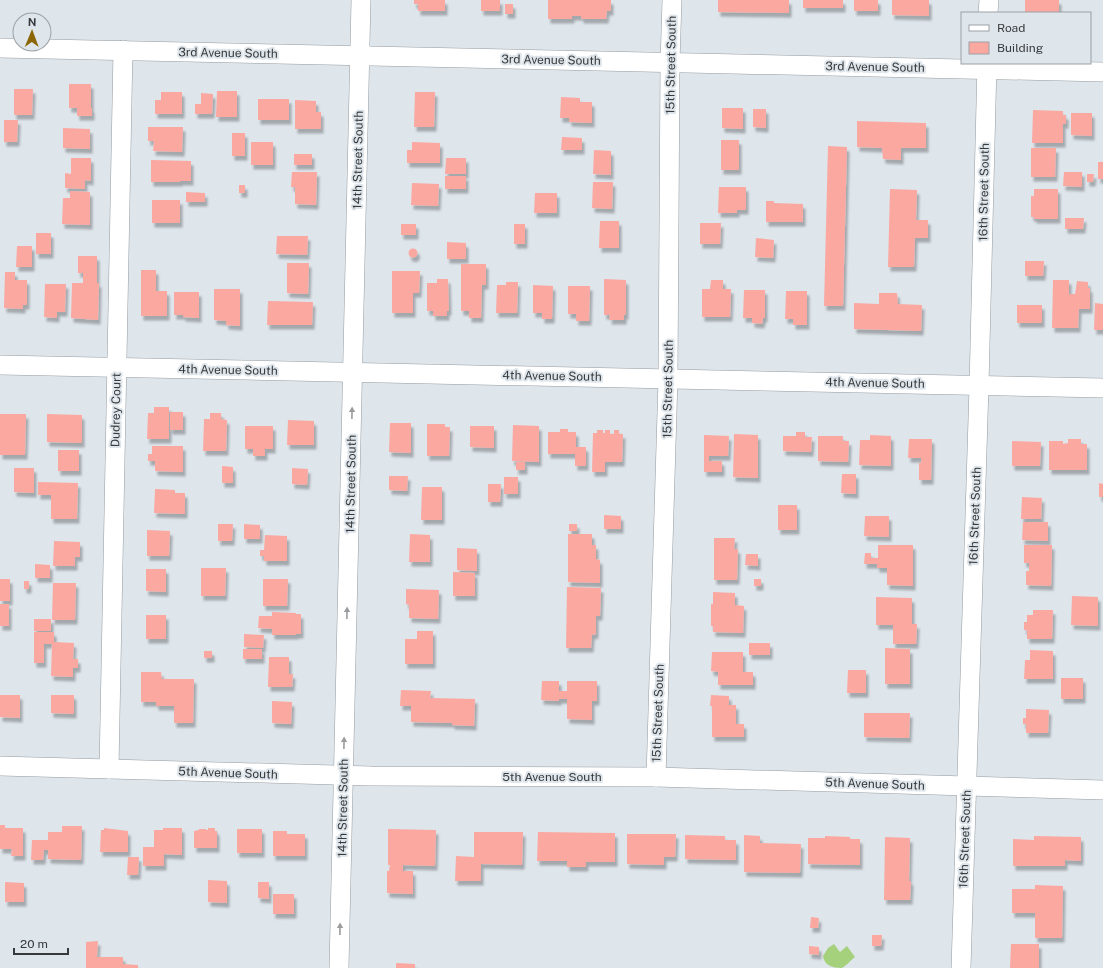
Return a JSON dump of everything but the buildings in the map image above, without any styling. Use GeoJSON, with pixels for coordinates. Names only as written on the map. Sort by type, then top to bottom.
{"type":"FeatureCollection","features":[{"type":"Feature","properties":{"kind":"street","name":"14th Street South"},"geometry":{"type":"LineString","coordinates":[[339,968],[361,0]]}},
{"type":"Feature","properties":{"kind":"street","name":"15th Street South"},"geometry":{"type":"LineString","coordinates":[[656,777],[668,379],[670,63],[672,0]]}},
{"type":"Feature","properties":{"kind":"street"},"geometry":{"type":"LineString","coordinates":[[988,12],[989,0]]}},
{"type":"Feature","properties":{"kind":"street","name":"3rd Avenue South"},"geometry":{"type":"LineString","coordinates":[[0,48],[670,63],[987,66],[1103,72]]}},
{"type":"Feature","properties":{"kind":"street","name":"Dudrey Court"},"geometry":{"type":"LineString","coordinates":[[109,769],[123,50]]}},
{"type":"Feature","properties":{"kind":"street","name":"16th Street South"},"geometry":{"type":"LineString","coordinates":[[961,968],[979,386],[987,66]]}},
{"type":"Feature","properties":{"kind":"street","name":"4th Avenue South"},"geometry":{"type":"LineString","coordinates":[[0,365],[1103,388]]}},
{"type":"Feature","properties":{"kind":"street","name":"5th Avenue South"},"geometry":{"type":"LineString","coordinates":[[0,766],[343,775],[656,777],[1103,790]]}},
{"type":"Feature","properties":{"kind":"green space"},"geometry":{"type":"Polygon","coordinates":[[[834,944],[840,952],[847,946],[855,957],[842,968],[827,964],[823,956],[828,948],[834,944]]]}}]}
